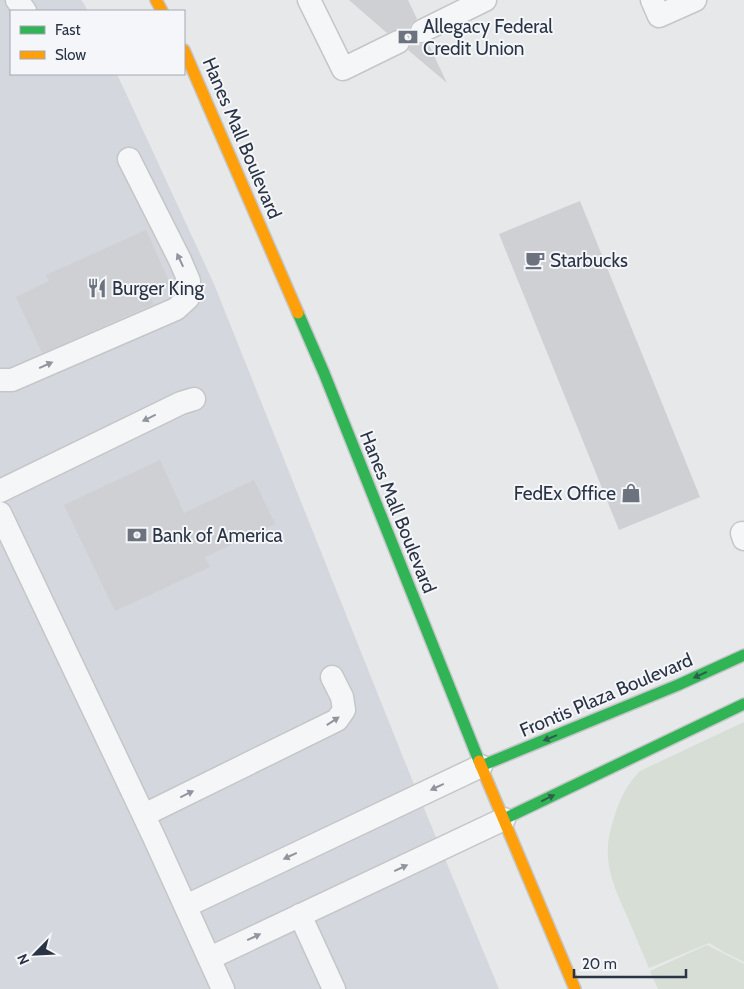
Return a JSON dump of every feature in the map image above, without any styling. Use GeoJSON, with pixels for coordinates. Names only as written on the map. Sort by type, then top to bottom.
{"type":"FeatureCollection","features":[{"type":"Feature","properties":{"kind":"main road","name":"Hanes Mall Boulevard"},"geometry":{"type":"LineString","coordinates":[[185,52],[324,373],[481,766],[575,989]]}},
{"type":"Feature","properties":{"kind":"main road","name":"Frontis Plaza Boulevard"},"geometry":{"type":"LineString","coordinates":[[481,766],[678,685],[744,655]]}},
{"type":"Feature","properties":{"kind":"main road"},"geometry":{"type":"LineString","coordinates":[[504,819],[744,704]]}},
{"type":"Feature","properties":{"kind":"lane"},"geometry":{"type":"LineString","coordinates":[[309,0],[343,70],[398,42]]}},
{"type":"Feature","properties":{"kind":"lane"},"geometry":{"type":"LineString","coordinates":[[422,31],[485,0]]}},
{"type":"Feature","properties":{"kind":"lane"},"geometry":{"type":"LineString","coordinates":[[652,0],[659,16],[695,0]]}},
{"type":"Feature","properties":{"kind":"lane"},"geometry":{"type":"LineString","coordinates":[[0,380],[12,380],[176,309],[188,298],[189,281],[129,159]]}},
{"type":"Feature","properties":{"kind":"lane"},"geometry":{"type":"LineString","coordinates":[[0,491],[181,403],[194,399]]}},
{"type":"Feature","properties":{"kind":"lane"},"geometry":{"type":"LineString","coordinates":[[0,513],[144,815],[224,989]]}},
{"type":"Feature","properties":{"kind":"lane"},"geometry":{"type":"LineString","coordinates":[[144,815],[337,720],[344,710],[342,697],[332,676]]}},
{"type":"Feature","properties":{"kind":"lane"},"geometry":{"type":"LineString","coordinates":[[186,906],[481,766]]}},
{"type":"Feature","properties":{"kind":"lane"},"geometry":{"type":"LineString","coordinates":[[210,958],[504,819]]}},
{"type":"Feature","properties":{"kind":"lane"},"geometry":{"type":"LineString","coordinates":[[300,915],[334,989]]}},
{"type":"Feature","properties":{"kind":"shaded area"},"geometry":{"type":"Polygon","coordinates":[[[0,0],[81,0],[87,10],[10,10],[10,75],[117,75],[214,284],[409,772],[499,989],[0,989],[0,0]]]}},
{"type":"Feature","properties":{"kind":"shaded area"},"geometry":{"type":"Polygon","coordinates":[[[744,722],[744,962],[709,943],[649,968],[610,872],[609,837],[619,804],[627,787],[640,771],[744,722]]]}},
{"type":"Feature","properties":{"kind":"shaded area"},"geometry":{"type":"Polygon","coordinates":[[[707,945],[744,964],[744,989],[658,989],[650,971],[707,945]]]}},
{"type":"Feature","properties":{"kind":"building","name":"Allegacy Federal Credit Union"},"geometry":{"type":"Polygon","coordinates":[[[349,0],[408,0],[417,19],[411,24],[410,36],[415,42],[428,43],[447,83],[408,50],[411,42],[406,31],[398,29],[387,33],[349,0]]]}},
{"type":"Feature","properties":{"kind":"building"},"geometry":{"type":"Polygon","coordinates":[[[580,201],[700,497],[619,530],[499,234],[580,201]]]}},
{"type":"Feature","properties":{"kind":"building","name":"Burger King"},"geometry":{"type":"Polygon","coordinates":[[[146,230],[170,283],[148,293],[154,304],[42,353],[16,297],[49,281],[46,275],[146,230]]]}},
{"type":"Feature","properties":{"kind":"building","name":"Bank of America"},"geometry":{"type":"Polygon","coordinates":[[[160,460],[184,513],[254,480],[275,524],[205,557],[210,567],[115,611],[64,505],[160,460]]]}},
{"type":"Feature","properties":{"kind":"traffic: fast"},"geometry":{"type":"LineString","coordinates":[[298,313],[324,373],[479,761]]}},
{"type":"Feature","properties":{"kind":"traffic: fast"},"geometry":{"type":"LineString","coordinates":[[481,766],[678,685],[744,655]]}},
{"type":"Feature","properties":{"kind":"traffic: fast"},"geometry":{"type":"LineString","coordinates":[[504,819],[744,704]]}},
{"type":"Feature","properties":{"kind":"traffic: slow"},"geometry":{"type":"LineString","coordinates":[[156,0],[161,10]]}},
{"type":"Feature","properties":{"kind":"traffic: slow"},"geometry":{"type":"LineString","coordinates":[[185,52],[298,313]]}},
{"type":"Feature","properties":{"kind":"traffic: slow"},"geometry":{"type":"LineString","coordinates":[[479,761],[575,989]]}},
{"type":"Feature","properties":{"kind":"place","name":"Allegacy Federal Credit Union"},"geometry":{"type":"Point","coordinates":[408,37]}},
{"type":"Feature","properties":{"kind":"place","name":"Starbucks"},"geometry":{"type":"Point","coordinates":[535,260]}},
{"type":"Feature","properties":{"kind":"place","name":"Burger King"},"geometry":{"type":"Point","coordinates":[97,288]}},
{"type":"Feature","properties":{"kind":"place","name":"FedEx Office"},"geometry":{"type":"Point","coordinates":[631,493]}},
{"type":"Feature","properties":{"kind":"place","name":"Bank of America"},"geometry":{"type":"Point","coordinates":[137,535]}}]}
